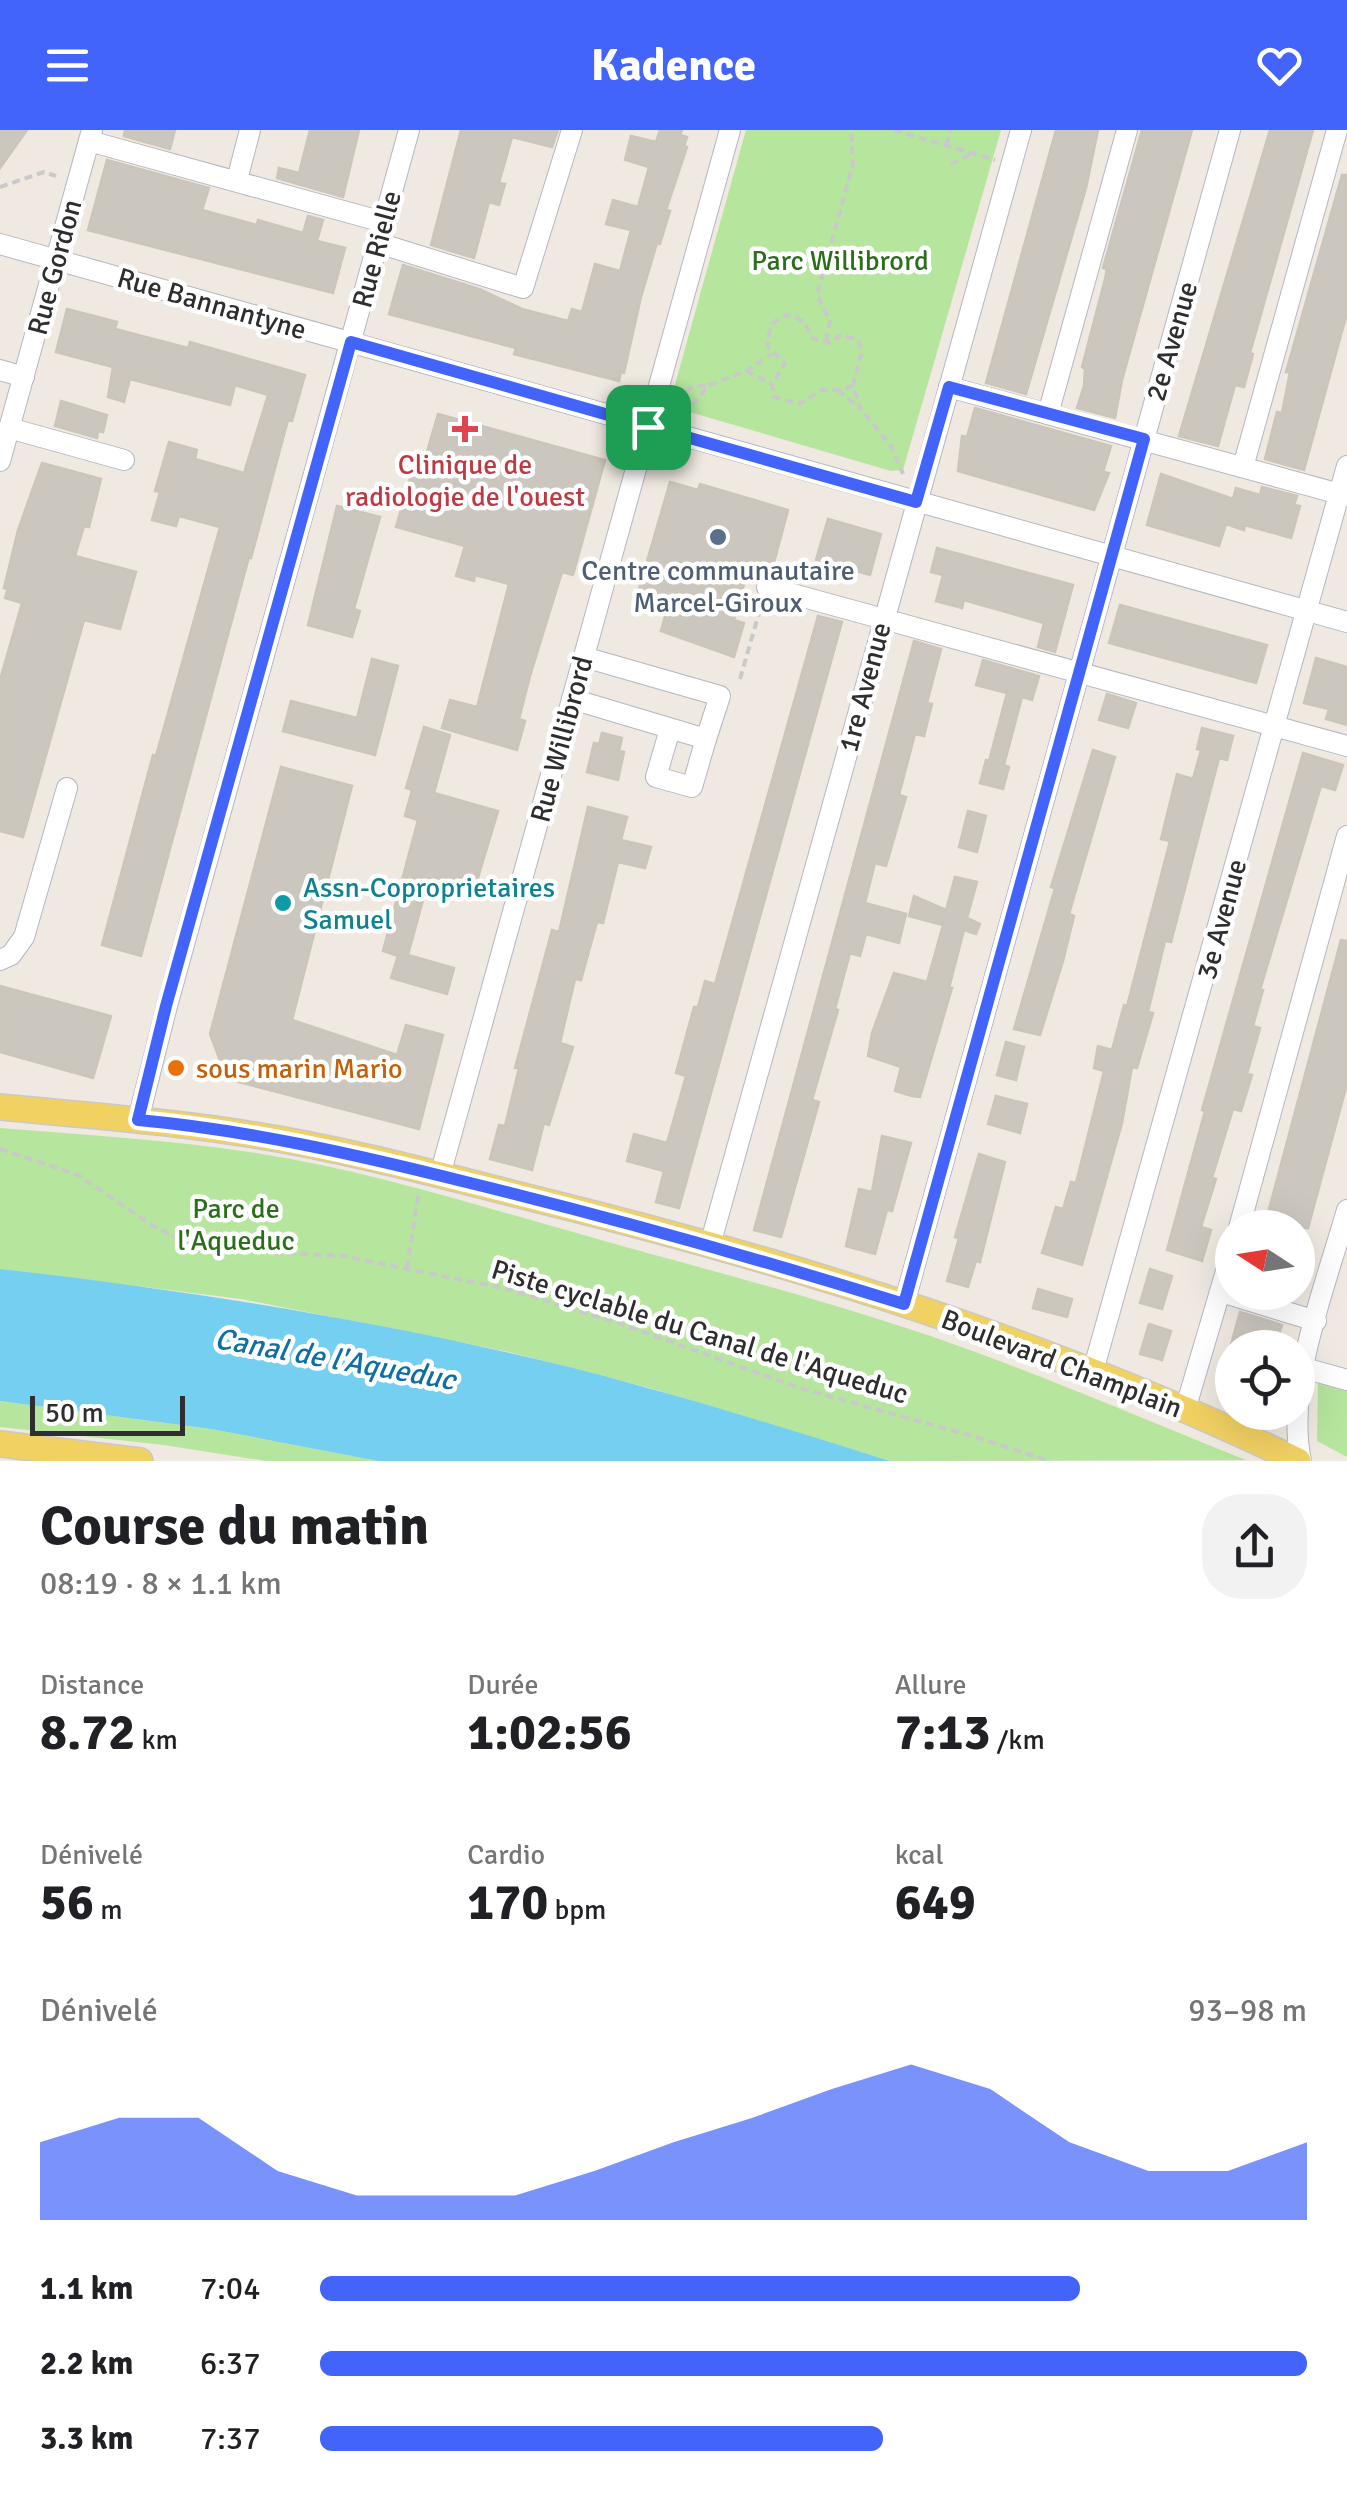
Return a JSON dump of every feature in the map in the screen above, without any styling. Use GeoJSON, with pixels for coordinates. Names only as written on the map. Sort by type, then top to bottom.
{"type":"FeatureCollection","features":[{"type":"Feature","properties":{"kind":"main road","name":"Boulevard Champlain"},"geometry":{"type":"LineString","coordinates":[[0,1108],[250,1134],[440,1175],[710,1244],[904,1304],[1094,1372],[1300,1461]]}},
{"type":"Feature","properties":{"kind":"main road"},"geometry":{"type":"LineString","coordinates":[[0,1444],[140,1461]]}},
{"type":"Feature","properties":{"kind":"street"},"geometry":{"type":"LineString","coordinates":[[237,180],[250,130]]}},
{"type":"Feature","properties":{"kind":"street","name":"Rue Rielle"},"geometry":{"type":"LineString","coordinates":[[138,1120],[166,1006],[409,130]]}},
{"type":"Feature","properties":{"kind":"street"},"geometry":{"type":"LineString","coordinates":[[91,136],[237,180],[523,288],[572,130]]}},
{"type":"Feature","properties":{"kind":"street","name":"Rue Willibrord"},"geometry":{"type":"LineString","coordinates":[[440,1175],[730,130]]}},
{"type":"Feature","properties":{"kind":"street","name":"1re Avenue"},"geometry":{"type":"LineString","coordinates":[[710,1244],[1021,130]]}},
{"type":"Feature","properties":{"kind":"street"},"geometry":{"type":"LineString","coordinates":[[1048,414],[1126,130]]}},
{"type":"Feature","properties":{"kind":"street","name":"2e Avenue"},"geometry":{"type":"LineString","coordinates":[[904,1304],[1230,130]]}},
{"type":"Feature","properties":{"kind":"street"},"geometry":{"type":"LineString","coordinates":[[1243,468],[1337,130]]}},
{"type":"Feature","properties":{"kind":"street","name":"Rue Gordon"},"geometry":{"type":"LineString","coordinates":[[0,461],[91,136]]}},
{"type":"Feature","properties":{"kind":"street","name":"Rue Bannantyne"},"geometry":{"type":"LineString","coordinates":[[0,244],[1347,622]]}},
{"type":"Feature","properties":{"kind":"street"},"geometry":{"type":"LineString","coordinates":[[0,370],[24,377]]}},
{"type":"Feature","properties":{"kind":"street"},"geometry":{"type":"LineString","coordinates":[[949,387],[1343,495]]}},
{"type":"Feature","properties":{"kind":"street"},"geometry":{"type":"LineString","coordinates":[[9,428],[124,460]]}},
{"type":"Feature","properties":{"kind":"street","name":"3e Avenue"},"geometry":{"type":"LineString","coordinates":[[1094,1372],[1274,726],[1343,495],[1347,466]]}},
{"type":"Feature","properties":{"kind":"street"},"geometry":{"type":"LineString","coordinates":[[766,587],[1347,746]]}},
{"type":"Feature","properties":{"kind":"street"},"geometry":{"type":"LineString","coordinates":[[584,657],[720,696],[692,787],[656,777],[670,729]]}},
{"type":"Feature","properties":{"kind":"street"},"geometry":{"type":"LineString","coordinates":[[572,700],[706,740]]}},
{"type":"Feature","properties":{"kind":"street"},"geometry":{"type":"LineString","coordinates":[[0,960],[12,955],[24,937],[67,788]]}},
{"type":"Feature","properties":{"kind":"street"},"geometry":{"type":"LineString","coordinates":[[1244,1210],[1347,836]]}},
{"type":"Feature","properties":{"kind":"street"},"geometry":{"type":"LineString","coordinates":[[1314,1330],[1347,1210]]}},
{"type":"Feature","properties":{"kind":"street"},"geometry":{"type":"LineString","coordinates":[[1185,1410],[1216,1310]]}},
{"type":"Feature","properties":{"kind":"street"},"geometry":{"type":"LineString","coordinates":[[1280,1310],[1316,1321]]}},
{"type":"Feature","properties":{"kind":"street"},"geometry":{"type":"LineString","coordinates":[[1315,1371],[1347,1380]]}},
{"type":"Feature","properties":{"kind":"street"},"geometry":{"type":"LineString","coordinates":[[1297,1430],[1300,1461]]}},
{"type":"Feature","properties":{"kind":"path"},"geometry":{"type":"LineString","coordinates":[[826,342],[830,322],[816,295],[853,164],[851,130]]}},
{"type":"Feature","properties":{"kind":"path"},"geometry":{"type":"LineString","coordinates":[[894,130],[996,160]]}},
{"type":"Feature","properties":{"kind":"path"},"geometry":{"type":"LineString","coordinates":[[946,145],[950,130]]}},
{"type":"Feature","properties":{"kind":"path"},"geometry":{"type":"LineString","coordinates":[[951,164],[973,153]]}},
{"type":"Feature","properties":{"kind":"path"},"geometry":{"type":"LineString","coordinates":[[0,187],[44,172],[61,177]]}},
{"type":"Feature","properties":{"kind":"path"},"geometry":{"type":"LineString","coordinates":[[853,386],[822,390],[799,404],[774,396],[772,384],[786,363],[768,347],[767,336],[775,320],[782,316],[798,317],[806,323],[812,338],[830,343],[847,336],[862,346],[853,386],[860,408]]}},
{"type":"Feature","properties":{"kind":"path"},"geometry":{"type":"LineString","coordinates":[[672,400],[692,387],[746,371],[774,353]]}},
{"type":"Feature","properties":{"kind":"path"},"geometry":{"type":"LineString","coordinates":[[746,371],[772,384]]}},
{"type":"Feature","properties":{"kind":"path"},"geometry":{"type":"LineString","coordinates":[[684,415],[709,385]]}},
{"type":"Feature","properties":{"kind":"path"},"geometry":{"type":"LineString","coordinates":[[838,390],[860,408],[891,446],[903,474]]}},
{"type":"Feature","properties":{"kind":"path"},"geometry":{"type":"LineString","coordinates":[[740,679],[766,587]]}},
{"type":"Feature","properties":{"kind":"path","name":"Piste cyclable du Canal de l'Aqueduc"},"geometry":{"type":"LineString","coordinates":[[0,1149],[78,1175],[153,1226],[185,1242],[227,1250],[343,1256],[533,1296],[792,1386],[962,1432],[1049,1461]]}},
{"type":"Feature","properties":{"kind":"path"},"geometry":{"type":"LineString","coordinates":[[408,1268],[418,1190]]}},
{"type":"Feature","properties":{"kind":"green space","name":"Parc Willibrord"},"geometry":{"type":"Polygon","coordinates":[[[746,130],[1001,130],[903,470],[891,471],[669,406],[746,130]]]}},
{"type":"Feature","properties":{"kind":"green space","name":"Parc de l'Aqueduc"},"geometry":{"type":"Polygon","coordinates":[[[0,1128],[256,1153],[423,1190],[900,1326],[1031,1373],[1246,1460],[890,1461],[650,1388],[509,1352],[241,1299],[0,1269],[0,1128]]]}},
{"type":"Feature","properties":{"kind":"green space"},"geometry":{"type":"Polygon","coordinates":[[[1318,1380],[1347,1388],[1347,1457],[1317,1441],[1318,1380]]]}},
{"type":"Feature","properties":{"kind":"green space"},"geometry":{"type":"Polygon","coordinates":[[[0,1401],[211,1429],[378,1461],[266,1461],[0,1427],[0,1401]]]}},
{"type":"Feature","properties":{"kind":"water","name":"Canal de l'Aqueduc"},"geometry":{"type":"Polygon","coordinates":[[[0,1269],[256,1304],[447,1339],[654,1390],[890,1461],[378,1461],[211,1429],[0,1401],[0,1269]]]}},
{"type":"Feature","properties":{"kind":"building"},"geometry":{"type":"Polygon","coordinates":[[[0,130],[27,130],[0,168],[0,130]]]}},
{"type":"Feature","properties":{"kind":"building"},"geometry":{"type":"Polygon","coordinates":[[[125,130],[175,130],[170,149],[124,136],[125,130]]]}},
{"type":"Feature","properties":{"kind":"building"},"geometry":{"type":"Polygon","coordinates":[[[310,130],[359,130],[343,197],[277,178],[279,168],[299,173],[310,130]]]}},
{"type":"Feature","properties":{"kind":"building"},"geometry":{"type":"Polygon","coordinates":[[[461,130],[558,130],[552,147],[512,137],[499,183],[505,184],[499,205],[489,202],[474,258],[431,245],[461,130]]]}},
{"type":"Feature","properties":{"kind":"building"},"geometry":{"type":"Polygon","coordinates":[[[660,130],[682,130],[680,135],[687,137],[687,147],[619,381],[514,354],[516,348],[389,314],[403,265],[479,289],[522,309],[568,321],[572,309],[582,312],[595,264],[620,271],[631,230],[606,224],[613,200],[638,207],[649,167],[625,160],[631,136],[656,142],[660,130]]]}},
{"type":"Feature","properties":{"kind":"building"},"geometry":{"type":"Polygon","coordinates":[[[1056,130],[1098,130],[1086,188],[1026,394],[986,383],[1056,130]]]}},
{"type":"Feature","properties":{"kind":"building"},"geometry":{"type":"Polygon","coordinates":[[[1142,130],[1192,130],[1122,380],[1115,418],[1077,408],[1084,386],[1082,367],[1107,269],[1103,268],[1142,130]]]}},
{"type":"Feature","properties":{"kind":"building"},"geometry":{"type":"Polygon","coordinates":[[[1270,130],[1313,130],[1250,353],[1253,354],[1244,387],[1235,385],[1218,446],[1179,436],[1270,130]]]}},
{"type":"Feature","properties":{"kind":"building"},"geometry":{"type":"Polygon","coordinates":[[[107,160],[209,188],[202,210],[303,233],[308,216],[323,220],[317,241],[345,248],[333,293],[88,230],[107,160]]]}},
{"type":"Feature","properties":{"kind":"building"},"geometry":{"type":"Polygon","coordinates":[[[1342,175],[1347,175],[1347,313],[1304,470],[1265,459],[1277,412],[1282,413],[1290,372],[1286,372],[1342,175]]]}},
{"type":"Feature","properties":{"kind":"building"},"geometry":{"type":"Polygon","coordinates":[[[67,309],[117,322],[115,329],[188,348],[190,342],[305,375],[292,421],[288,420],[249,557],[141,956],[102,945],[220,527],[179,516],[176,526],[152,520],[160,492],[155,491],[169,442],[197,450],[195,459],[244,473],[268,395],[235,385],[230,405],[130,379],[124,402],[108,397],[113,367],[56,352],[67,309]]]}},
{"type":"Feature","properties":{"kind":"building"},"geometry":{"type":"Polygon","coordinates":[[[61,401],[107,415],[103,432],[98,431],[97,438],[55,426],[61,401]]]}},
{"type":"Feature","properties":{"kind":"building"},"geometry":{"type":"Polygon","coordinates":[[[975,408],[1111,446],[1103,472],[1109,473],[1094,510],[958,471],[962,436],[967,437],[975,408]]]}},
{"type":"Feature","properties":{"kind":"building"},"geometry":{"type":"Polygon","coordinates":[[[438,414],[605,460],[573,575],[562,572],[530,676],[519,719],[525,721],[517,750],[442,728],[450,700],[477,707],[509,584],[475,575],[474,581],[456,576],[465,546],[396,527],[417,453],[426,455],[438,414]]]}},
{"type":"Feature","properties":{"kind":"building"},"geometry":{"type":"Polygon","coordinates":[[[42,463],[101,479],[89,527],[84,526],[75,556],[136,572],[120,629],[84,620],[23,837],[0,831],[0,680],[22,603],[5,598],[8,589],[4,588],[18,530],[42,463]]]}},
{"type":"Feature","properties":{"kind":"building"},"geometry":{"type":"Polygon","coordinates":[[[1161,474],[1233,499],[1236,488],[1260,495],[1262,487],[1297,496],[1294,505],[1300,506],[1291,538],[1245,525],[1244,530],[1226,524],[1219,546],[1147,525],[1161,474]]]}},
{"type":"Feature","properties":{"kind":"building","name":"Centre communautaire Marcel-Giroux"},"geometry":{"type":"Polygon","coordinates":[[[670,482],[698,490],[700,484],[788,510],[772,570],[750,564],[734,620],[744,623],[734,657],[661,631],[670,598],[639,589],[670,482]]]}},
{"type":"Feature","properties":{"kind":"building"},"geometry":{"type":"Polygon","coordinates":[[[337,506],[380,517],[354,609],[360,611],[352,637],[308,625],[337,506]]]}},
{"type":"Feature","properties":{"kind":"building"},"geometry":{"type":"Polygon","coordinates":[[[828,519],[881,534],[870,575],[816,560],[828,519]]]}},
{"type":"Feature","properties":{"kind":"building"},"geometry":{"type":"Polygon","coordinates":[[[937,548],[1073,585],[1055,652],[1038,647],[1044,623],[964,600],[962,608],[936,601],[943,575],[931,572],[937,548]]]}},
{"type":"Feature","properties":{"kind":"building"},"geometry":{"type":"Polygon","coordinates":[[[1120,605],[1267,645],[1256,683],[1109,643],[1120,605]]]}},
{"type":"Feature","properties":{"kind":"building"},"geometry":{"type":"Polygon","coordinates":[[[818,616],[842,622],[679,1208],[656,1202],[664,1171],[627,1161],[634,1134],[667,1143],[686,1076],[676,1073],[694,1007],[698,1007],[705,981],[715,984],[818,616]]]}},
{"type":"Feature","properties":{"kind":"building"},"geometry":{"type":"Polygon","coordinates":[[[914,641],[941,649],[927,703],[932,704],[924,736],[915,734],[899,795],[906,797],[886,866],[875,863],[865,903],[906,914],[899,943],[866,934],[860,956],[850,953],[812,1100],[819,1102],[781,1237],[754,1230],[914,641]]]}},
{"type":"Feature","properties":{"kind":"building"},"geometry":{"type":"Polygon","coordinates":[[[1316,658],[1347,667],[1347,725],[1326,719],[1329,709],[1304,703],[1316,658]]]}},
{"type":"Feature","properties":{"kind":"building"},"geometry":{"type":"Polygon","coordinates":[[[372,659],[398,666],[375,755],[283,731],[291,701],[357,718],[372,659]]]}},
{"type":"Feature","properties":{"kind":"building"},"geometry":{"type":"Polygon","coordinates":[[[983,660],[1039,676],[1032,700],[1022,697],[1004,765],[1009,767],[1003,789],[980,783],[1007,693],[976,685],[983,660]]]}},
{"type":"Feature","properties":{"kind":"building"},"geometry":{"type":"Polygon","coordinates":[[[1107,694],[1136,703],[1128,728],[1099,720],[1107,694]]]}},
{"type":"Feature","properties":{"kind":"building"},"geometry":{"type":"Polygon","coordinates":[[[424,727],[450,735],[434,793],[498,811],[474,891],[429,878],[408,955],[454,968],[447,994],[391,978],[398,956],[383,951],[418,820],[405,816],[412,790],[406,788],[424,727]]]}},
{"type":"Feature","properties":{"kind":"building"},"geometry":{"type":"Polygon","coordinates":[[[1202,728],[1233,736],[1227,760],[1219,758],[1171,942],[1165,941],[1148,1012],[1153,1013],[1137,1068],[1132,1067],[1122,1123],[1082,1265],[1042,1253],[1056,1207],[1063,1209],[1071,1182],[1076,1183],[1104,1071],[1094,1068],[1098,1046],[1112,1050],[1124,1005],[1127,1006],[1170,841],[1161,839],[1177,774],[1193,779],[1202,728]]]}},
{"type":"Feature","properties":{"kind":"building"},"geometry":{"type":"Polygon","coordinates":[[[602,733],[622,738],[619,751],[624,752],[618,780],[587,772],[594,743],[599,744],[602,733]]]}},
{"type":"Feature","properties":{"kind":"building"},"geometry":{"type":"Polygon","coordinates":[[[1093,750],[1115,757],[1069,914],[1074,916],[1063,961],[1040,1035],[1014,1029],[1055,888],[1051,887],[1093,750]]]}},
{"type":"Feature","properties":{"kind":"building"},"geometry":{"type":"Polygon","coordinates":[[[1303,753],[1343,765],[1335,790],[1321,786],[1260,990],[1253,1026],[1260,1028],[1247,1074],[1252,1075],[1241,1111],[1233,1109],[1212,1178],[1216,1179],[1201,1227],[1211,1230],[1202,1261],[1167,1250],[1205,1111],[1202,1110],[1303,753]]]}},
{"type":"Feature","properties":{"kind":"building","name":"Assn-Coproprietaires Samuel"},"geometry":{"type":"Polygon","coordinates":[[[281,767],[352,786],[292,1020],[397,1055],[406,1025],[443,1035],[419,1129],[227,1079],[210,1034],[281,767]]]}},
{"type":"Feature","properties":{"kind":"building"},"geometry":{"type":"Polygon","coordinates":[[[588,807],[627,817],[621,840],[651,847],[645,868],[618,862],[603,923],[597,922],[581,980],[575,979],[560,1043],[573,1047],[549,1125],[544,1123],[532,1170],[490,1159],[499,1125],[505,1126],[519,1068],[515,1068],[552,930],[559,932],[588,807]]]}},
{"type":"Feature","properties":{"kind":"building"},"geometry":{"type":"Polygon","coordinates":[[[968,811],[986,816],[977,852],[959,847],[968,811]]]}},
{"type":"Feature","properties":{"kind":"building"},"geometry":{"type":"Polygon","coordinates":[[[955,877],[977,882],[967,918],[980,924],[976,934],[964,930],[952,988],[920,1097],[912,1096],[895,1091],[901,1067],[868,1056],[872,1033],[894,973],[927,982],[943,925],[909,916],[914,896],[946,910],[955,877]]]}},
{"type":"Feature","properties":{"kind":"building"},"geometry":{"type":"Polygon","coordinates":[[[1341,940],[1347,941],[1347,1084],[1313,1210],[1269,1210],[1341,940]]]}},
{"type":"Feature","properties":{"kind":"building"},"geometry":{"type":"Polygon","coordinates":[[[0,986],[111,1016],[93,1078],[0,1052],[0,986]]]}},
{"type":"Feature","properties":{"kind":"building"},"geometry":{"type":"Polygon","coordinates":[[[1006,1042],[1024,1047],[1016,1080],[997,1075],[1006,1042]]]}},
{"type":"Feature","properties":{"kind":"building"},"geometry":{"type":"Polygon","coordinates":[[[996,1096],[1027,1104],[1020,1133],[988,1124],[996,1096]]]}},
{"type":"Feature","properties":{"kind":"building"},"geometry":{"type":"Polygon","coordinates":[[[882,1136],[911,1143],[875,1254],[846,1246],[859,1189],[872,1192],[882,1136]]]}},
{"type":"Feature","properties":{"kind":"building"},"geometry":{"type":"Polygon","coordinates":[[[979,1154],[1005,1162],[980,1262],[976,1261],[968,1287],[947,1281],[979,1154]]]}},
{"type":"Feature","properties":{"kind":"building"},"geometry":{"type":"Polygon","coordinates":[[[1150,1269],[1172,1276],[1162,1309],[1140,1303],[1150,1269]]]}},
{"type":"Feature","properties":{"kind":"building"},"geometry":{"type":"Polygon","coordinates":[[[1038,1289],[1072,1299],[1067,1317],[1033,1308],[1038,1289]]]}},
{"type":"Feature","properties":{"kind":"building"},"geometry":{"type":"Polygon","coordinates":[[[1240,1312],[1282,1325],[1280,1330],[1235,1330],[1240,1312]]]}},
{"type":"Feature","properties":{"kind":"building"},"geometry":{"type":"Polygon","coordinates":[[[1149,1324],[1171,1331],[1162,1360],[1140,1354],[1149,1324]]]}},
{"type":"Feature","properties":{"kind":"place","name":"Clinique de radiologie de l'ouest"},"geometry":{"type":"Point","coordinates":[465,429]}},
{"type":"Feature","properties":{"kind":"place","name":"Centre communautaire Marcel-Giroux"},"geometry":{"type":"Point","coordinates":[718,537]}},
{"type":"Feature","properties":{"kind":"place","name":"Assn-Coproprietaires Samuel"},"geometry":{"type":"Point","coordinates":[283,903]}},
{"type":"Feature","properties":{"kind":"place","name":"sous marin Mario"},"geometry":{"type":"Point","coordinates":[176,1068]}},
{"type":"Feature","properties":{"kind":"route"},"geometry":{"type":"LineString","coordinates":[[351,342],[648,427],[916,502],[949,387],[1144,439],[904,1304],[628,1221],[423,1171],[284,1140],[138,1120],[166,1006],[351,342]]}}]}
